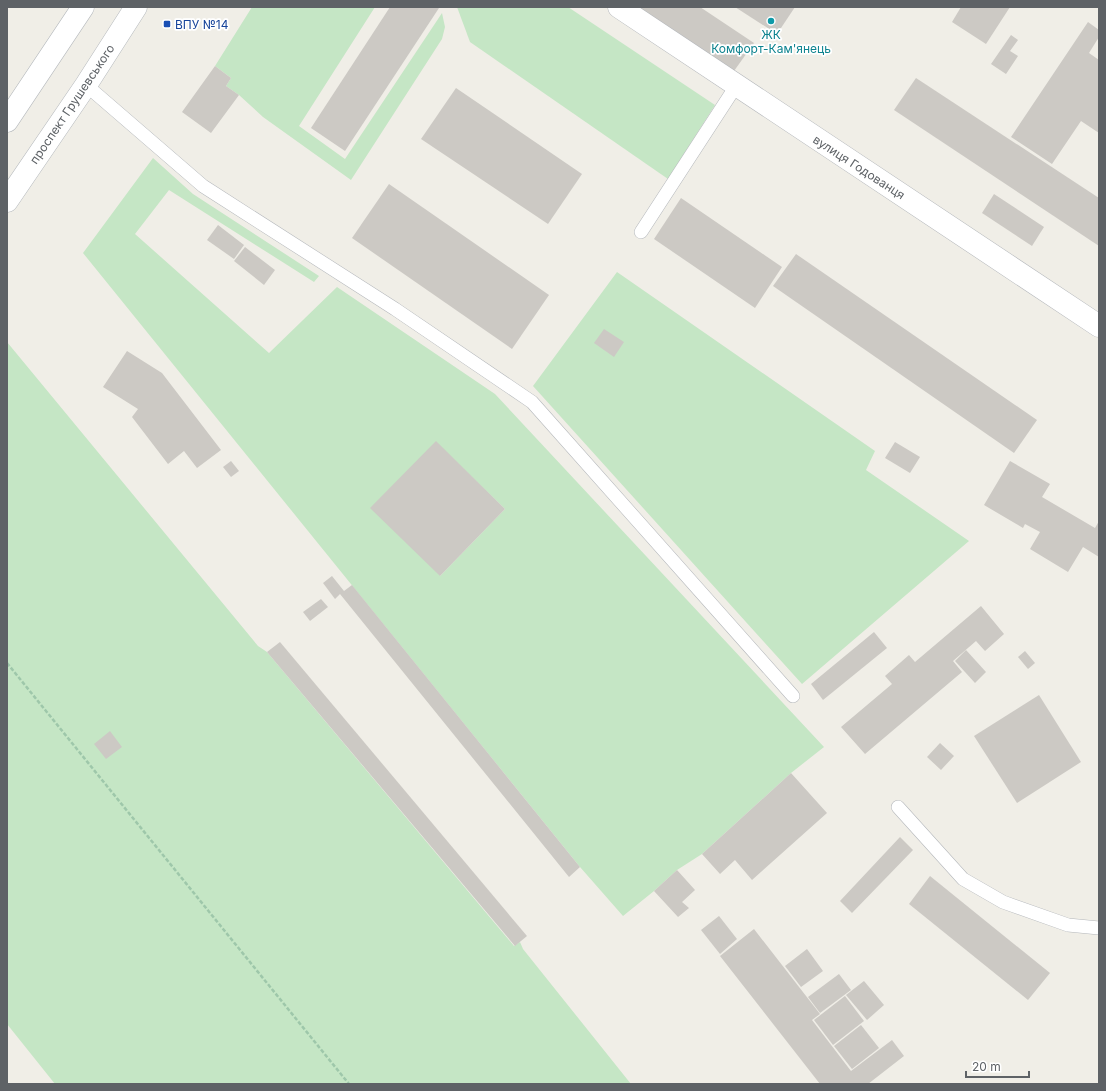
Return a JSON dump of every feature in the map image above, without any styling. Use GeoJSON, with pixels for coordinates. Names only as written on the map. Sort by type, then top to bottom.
{"type":"FeatureCollection","features":[{"type":"Feature","properties":{"kind":"street"},"geometry":{"type":"LineString","coordinates":[[7,121],[83,7]]}},
{"type":"Feature","properties":{"kind":"street","name":"проспект Грушевського"},"geometry":{"type":"LineString","coordinates":[[7,201],[86,85],[136,7]]}},
{"type":"Feature","properties":{"kind":"street","name":"вулиця Годованця"},"geometry":{"type":"LineString","coordinates":[[619,7],[1099,326]]}},
{"type":"Feature","properties":{"kind":"lane"},"geometry":{"type":"LineString","coordinates":[[86,85],[203,186],[395,309],[532,402],[793,696]]}},
{"type":"Feature","properties":{"kind":"lane"},"geometry":{"type":"LineString","coordinates":[[641,232],[736,86]]}},
{"type":"Feature","properties":{"kind":"lane"},"geometry":{"type":"LineString","coordinates":[[898,807],[963,879],[1003,902],[1068,925],[1099,928]]}},
{"type":"Feature","properties":{"kind":"path"},"geometry":{"type":"LineString","coordinates":[[7,662],[349,1084]]}},
{"type":"Feature","properties":{"kind":"green space"},"geometry":{"type":"Polygon","coordinates":[[[252,7],[375,7],[299,126],[345,159],[442,13],[445,27],[442,39],[351,180],[263,117],[239,95],[226,86],[231,78],[215,66],[252,7]]]}},
{"type":"Feature","properties":{"kind":"green space"},"geometry":{"type":"Polygon","coordinates":[[[457,7],[568,7],[715,105],[668,179],[470,42],[457,7]]]}},
{"type":"Feature","properties":{"kind":"green space"},"geometry":{"type":"Polygon","coordinates":[[[153,158],[193,194],[319,276],[314,282],[169,190],[135,234],[269,353],[337,287],[495,394],[824,747],[791,773],[702,854],[677,870],[623,916],[580,867],[83,253],[153,158]],[[436,442],[440,576],[505,509],[436,442]]]}},
{"type":"Feature","properties":{"kind":"green space"},"geometry":{"type":"Polygon","coordinates":[[[617,272],[875,451],[866,470],[969,541],[802,684],[533,386],[617,272]]]}},
{"type":"Feature","properties":{"kind":"green space"},"geometry":{"type":"Polygon","coordinates":[[[7,342],[258,646],[267,652],[514,946],[520,942],[523,949],[631,1084],[55,1084],[7,1024],[7,342]]]}},
{"type":"Feature","properties":{"kind":"building"},"geometry":{"type":"Polygon","coordinates":[[[390,7],[439,8],[345,151],[311,128],[390,7]]]}},
{"type":"Feature","properties":{"kind":"building"},"geometry":{"type":"Polygon","coordinates":[[[636,7],[700,7],[754,43],[734,71],[636,7]]]}},
{"type":"Feature","properties":{"kind":"building","name":"ЖК Комфорт-Кам'янець"},"geometry":{"type":"Polygon","coordinates":[[[735,7],[795,7],[777,34],[735,7]]]}},
{"type":"Feature","properties":{"kind":"building"},"geometry":{"type":"Polygon","coordinates":[[[961,7],[1010,7],[986,44],[952,22],[961,7]]]}},
{"type":"Feature","properties":{"kind":"building"},"geometry":{"type":"Polygon","coordinates":[[[1088,22],[1099,30],[1099,37],[1089,53],[1099,60],[1099,133],[1081,121],[1052,164],[1011,137],[1088,22]]]}},
{"type":"Feature","properties":{"kind":"building"},"geometry":{"type":"Polygon","coordinates":[[[1011,35],[1018,40],[1010,51],[1018,56],[1006,74],[991,64],[1011,35]]]}},
{"type":"Feature","properties":{"kind":"building"},"geometry":{"type":"Polygon","coordinates":[[[215,66],[231,78],[226,86],[239,95],[211,133],[182,112],[215,66]]]}},
{"type":"Feature","properties":{"kind":"building"},"geometry":{"type":"Polygon","coordinates":[[[916,78],[1099,198],[1099,246],[894,110],[916,78]]]}},
{"type":"Feature","properties":{"kind":"building"},"geometry":{"type":"Polygon","coordinates":[[[456,88],[582,174],[548,224],[421,139],[456,88]]]}},
{"type":"Feature","properties":{"kind":"building"},"geometry":{"type":"Polygon","coordinates":[[[389,184],[549,295],[512,349],[352,238],[389,184]]]}},
{"type":"Feature","properties":{"kind":"building"},"geometry":{"type":"Polygon","coordinates":[[[994,194],[1044,227],[1032,246],[982,213],[994,194]]]}},
{"type":"Feature","properties":{"kind":"building"},"geometry":{"type":"Polygon","coordinates":[[[681,198],[782,267],[755,308],[654,239],[681,198]]]}},
{"type":"Feature","properties":{"kind":"building"},"geometry":{"type":"Polygon","coordinates":[[[218,225],[244,245],[234,259],[207,240],[218,225]]]}},
{"type":"Feature","properties":{"kind":"building"},"geometry":{"type":"Polygon","coordinates":[[[245,247],[275,270],[264,285],[234,261],[245,247]]]}},
{"type":"Feature","properties":{"kind":"building"},"geometry":{"type":"Polygon","coordinates":[[[796,254],[1037,420],[1014,453],[773,286],[796,254]]]}},
{"type":"Feature","properties":{"kind":"building"},"geometry":{"type":"Polygon","coordinates":[[[604,329],[624,342],[614,357],[594,343],[604,329]]]}},
{"type":"Feature","properties":{"kind":"building"},"geometry":{"type":"Polygon","coordinates":[[[127,351],[162,373],[221,450],[197,468],[184,451],[168,464],[132,417],[138,409],[103,387],[127,351]]]}},
{"type":"Feature","properties":{"kind":"building"},"geometry":{"type":"Polygon","coordinates":[[[436,441],[505,509],[440,576],[370,508],[436,441]]]}},
{"type":"Feature","properties":{"kind":"building"},"geometry":{"type":"Polygon","coordinates":[[[895,442],[920,457],[910,473],[885,458],[895,442]]]}},
{"type":"Feature","properties":{"kind":"building"},"geometry":{"type":"Polygon","coordinates":[[[231,461],[239,471],[231,477],[223,467],[231,461]]]}},
{"type":"Feature","properties":{"kind":"building"},"geometry":{"type":"Polygon","coordinates":[[[1010,461],[1050,484],[1042,497],[1095,528],[1099,521],[1099,557],[1083,547],[1068,572],[1030,549],[1040,532],[1025,524],[1023,528],[984,505],[1010,461]]]}},
{"type":"Feature","properties":{"kind":"building"},"geometry":{"type":"Polygon","coordinates":[[[332,576],[344,591],[352,585],[580,867],[569,877],[340,594],[335,599],[323,583],[332,576]]]}},
{"type":"Feature","properties":{"kind":"building"},"geometry":{"type":"Polygon","coordinates":[[[321,599],[328,607],[310,621],[303,612],[321,599]]]}},
{"type":"Feature","properties":{"kind":"building"},"geometry":{"type":"Polygon","coordinates":[[[981,606],[1004,634],[985,651],[976,641],[953,661],[962,672],[865,754],[841,727],[892,684],[885,676],[909,655],[915,662],[981,606]]]}},
{"type":"Feature","properties":{"kind":"building"},"geometry":{"type":"Polygon","coordinates":[[[874,632],[887,648],[823,700],[811,684],[874,632]]]}},
{"type":"Feature","properties":{"kind":"building"},"geometry":{"type":"Polygon","coordinates":[[[280,642],[527,936],[515,946],[267,652],[280,642]]]}},
{"type":"Feature","properties":{"kind":"building"},"geometry":{"type":"Polygon","coordinates":[[[966,650],[986,672],[975,683],[955,661],[966,650]]]}},
{"type":"Feature","properties":{"kind":"building"},"geometry":{"type":"Polygon","coordinates":[[[1025,651],[1035,663],[1028,669],[1018,657],[1025,651]]]}},
{"type":"Feature","properties":{"kind":"building"},"geometry":{"type":"Polygon","coordinates":[[[1039,695],[1081,762],[1017,803],[974,736],[1039,695]]]}},
{"type":"Feature","properties":{"kind":"building"},"geometry":{"type":"Polygon","coordinates":[[[110,731],[122,747],[106,759],[94,744],[110,731]]]}},
{"type":"Feature","properties":{"kind":"building"},"geometry":{"type":"Polygon","coordinates":[[[940,743],[954,756],[941,770],[927,757],[940,743]]]}},
{"type":"Feature","properties":{"kind":"building"},"geometry":{"type":"Polygon","coordinates":[[[791,773],[827,813],[752,880],[735,860],[720,874],[702,854],[791,773]]]}},
{"type":"Feature","properties":{"kind":"building"},"geometry":{"type":"Polygon","coordinates":[[[900,837],[913,850],[852,913],[840,901],[900,837]]]}},
{"type":"Feature","properties":{"kind":"building"},"geometry":{"type":"Polygon","coordinates":[[[677,870],[695,890],[682,902],[689,908],[678,917],[654,891],[677,870]]]}},
{"type":"Feature","properties":{"kind":"building"},"geometry":{"type":"Polygon","coordinates":[[[930,876],[1050,973],[1028,1000],[909,904],[930,876]]]}},
{"type":"Feature","properties":{"kind":"building"},"geometry":{"type":"Polygon","coordinates":[[[719,916],[737,939],[720,954],[701,930],[719,916]]]}},
{"type":"Feature","properties":{"kind":"building"},"geometry":{"type":"Polygon","coordinates":[[[754,929],[820,1014],[812,1020],[851,1071],[892,1040],[904,1056],[868,1084],[820,1084],[720,956],[754,929]]]}},
{"type":"Feature","properties":{"kind":"building"},"geometry":{"type":"Polygon","coordinates":[[[807,949],[823,971],[801,987],[785,966],[807,949]]]}},
{"type":"Feature","properties":{"kind":"building"},"geometry":{"type":"Polygon","coordinates":[[[839,974],[851,990],[820,1013],[808,997],[839,974]]]}},
{"type":"Feature","properties":{"kind":"building"},"geometry":{"type":"Polygon","coordinates":[[[864,981],[884,1005],[867,1020],[846,995],[864,981]]]}},
{"type":"Feature","properties":{"kind":"building"},"geometry":{"type":"Polygon","coordinates":[[[845,996],[864,1021],[833,1045],[814,1020],[845,996]]]}},
{"type":"Feature","properties":{"kind":"building"},"geometry":{"type":"Polygon","coordinates":[[[861,1025],[879,1048],[852,1069],[834,1046],[861,1025]]]}},
{"type":"Feature","properties":{"kind":"place","name":"ЖК Комфорт-Кам'янець"},"geometry":{"type":"Point","coordinates":[771,21]}},
{"type":"Feature","properties":{"kind":"place","name":"ВПУ №14"},"geometry":{"type":"Point","coordinates":[167,24]}}]}
